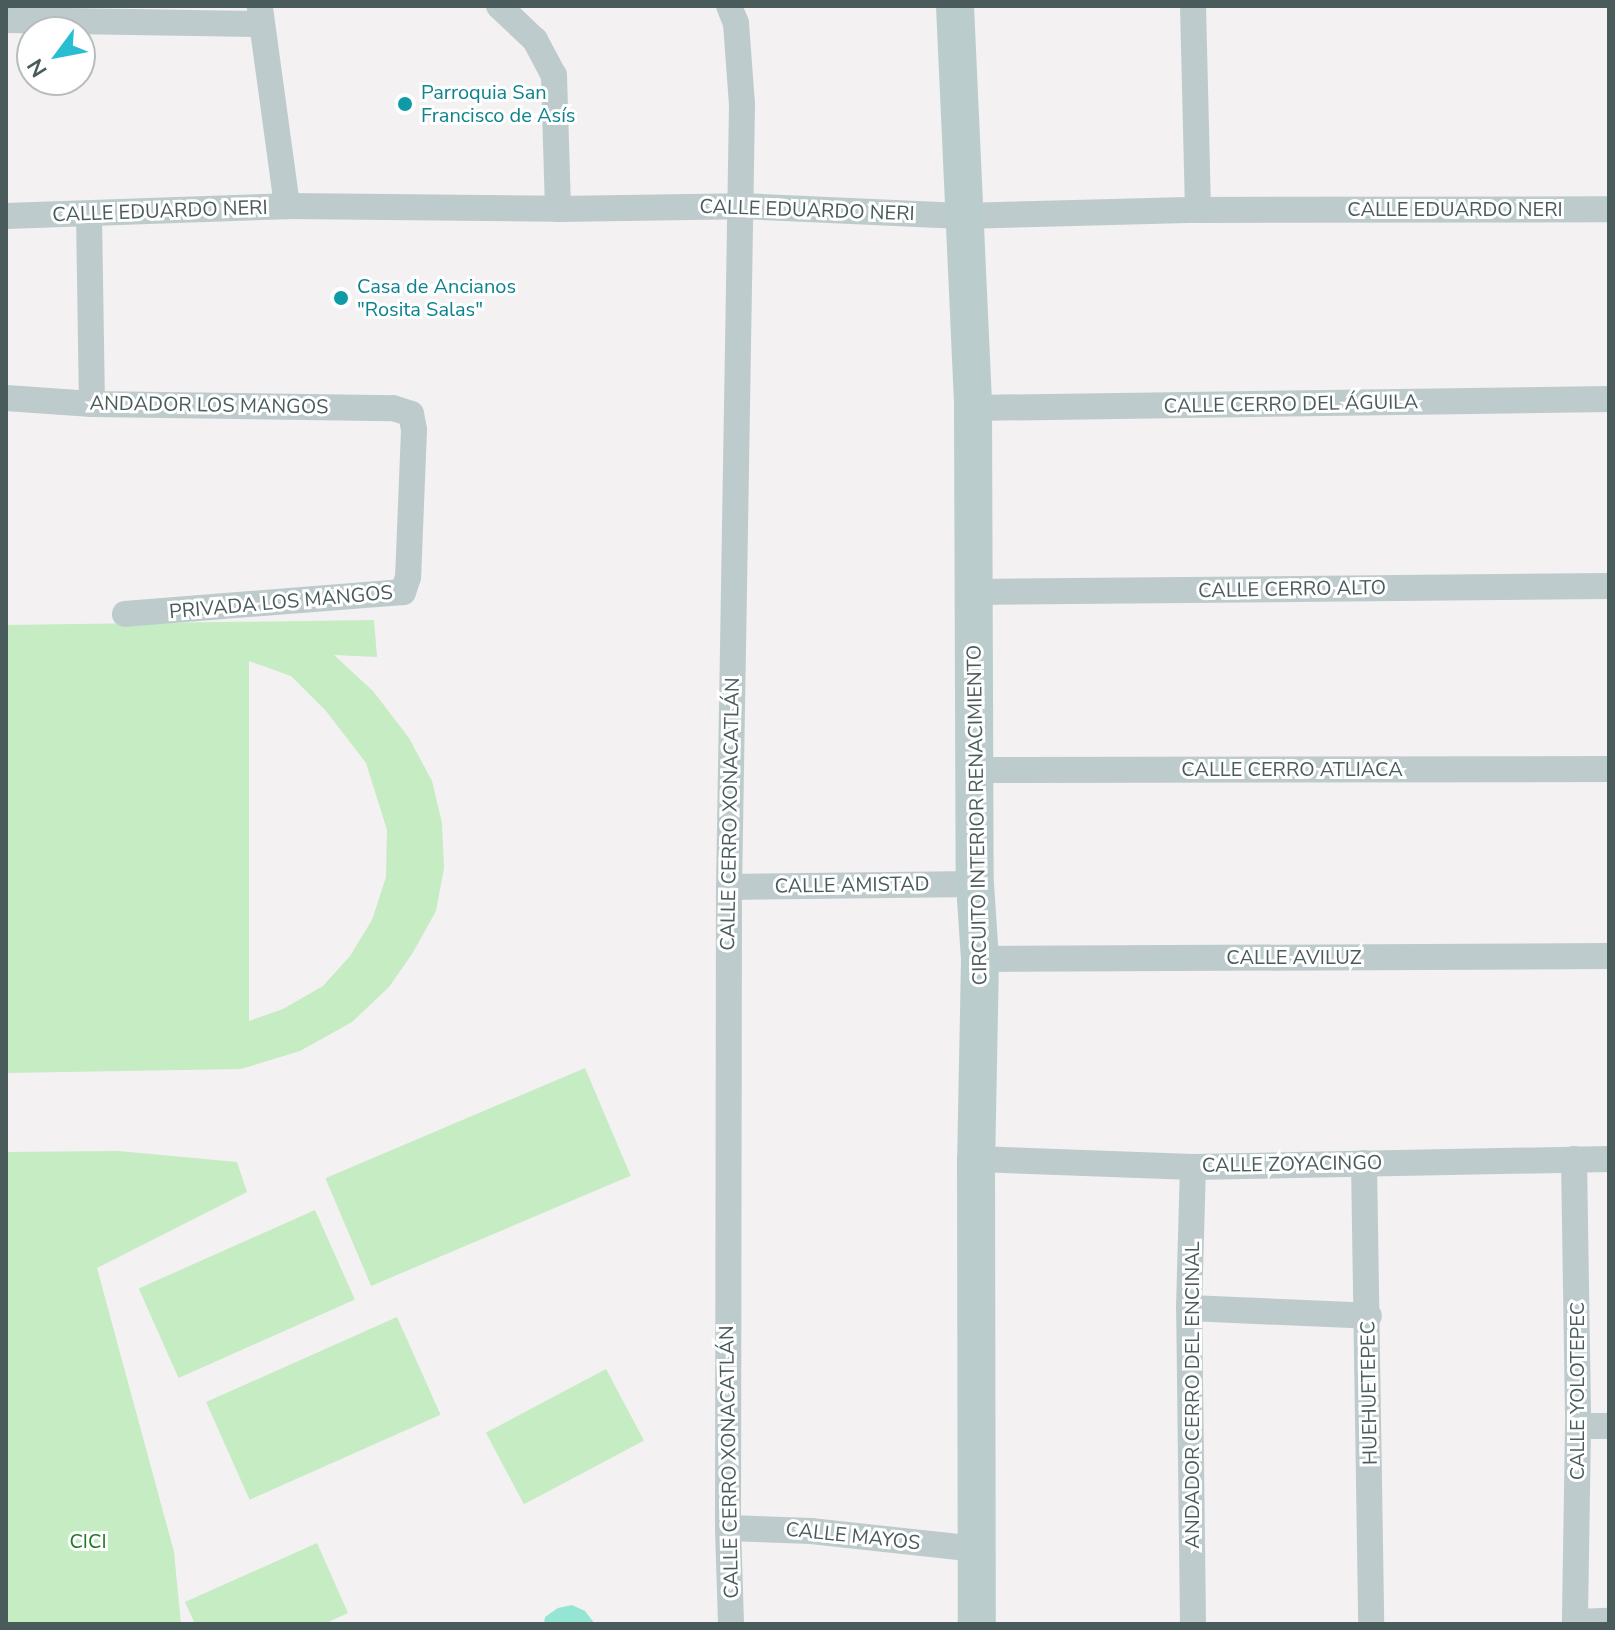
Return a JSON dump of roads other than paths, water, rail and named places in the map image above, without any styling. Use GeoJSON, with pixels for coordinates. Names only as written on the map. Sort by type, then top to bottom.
{"type":"FeatureCollection","features":[{"type":"Feature","properties":{"kind":"main road","name":"CIRCUITO INTERIOR RENACIMIENTO"},"geometry":{"type":"LineString","coordinates":[[955,6],[962,216],[973,408],[975,884],[980,959],[976,1159],[977,1624]]}},
{"type":"Feature","properties":{"kind":"street"},"geometry":{"type":"LineString","coordinates":[[499,6],[535,40],[554,75],[558,209]]}},
{"type":"Feature","properties":{"kind":"street","name":"CALLE CERRO XONACATLÁN"},"geometry":{"type":"LineString","coordinates":[[729,6],[736,23],[742,105],[729,887],[728,1528],[731,1624]]}},
{"type":"Feature","properties":{"kind":"street"},"geometry":{"type":"LineString","coordinates":[[1193,6],[1198,210]]}},
{"type":"Feature","properties":{"kind":"street"},"geometry":{"type":"LineString","coordinates":[[6,20],[73,14],[260,15],[287,206]]}},
{"type":"Feature","properties":{"kind":"street","name":"CALLE EDUARDO NERI"},"geometry":{"type":"LineString","coordinates":[[6,216],[287,206],[558,209],[740,206],[962,216],[1198,210],[1609,209]]}},
{"type":"Feature","properties":{"kind":"street"},"geometry":{"type":"LineString","coordinates":[[89,215],[92,404]]}},
{"type":"Feature","properties":{"kind":"street","name":"ANDADOR LOS MANGOS"},"geometry":{"type":"LineString","coordinates":[[6,398],[92,404],[393,408],[411,414]]}},
{"type":"Feature","properties":{"kind":"street","name":"CALLE CERRO DEL ÁGUILA"},"geometry":{"type":"LineString","coordinates":[[973,408],[1609,399]]}},
{"type":"Feature","properties":{"kind":"street","name":"PRIVADA LOS MANGOS"},"geometry":{"type":"LineString","coordinates":[[125,614],[403,592],[408,577],[414,430],[411,414]]}},
{"type":"Feature","properties":{"kind":"street","name":"CALLE CERRO ALTO"},"geometry":{"type":"LineString","coordinates":[[974,592],[1609,586]]}},
{"type":"Feature","properties":{"kind":"street","name":"CALLE CERRO ATLIACA"},"geometry":{"type":"LineString","coordinates":[[975,770],[1609,769]]}},
{"type":"Feature","properties":{"kind":"street","name":"CALLE AMISTAD"},"geometry":{"type":"LineString","coordinates":[[729,887],[975,884]]}},
{"type":"Feature","properties":{"kind":"street","name":"CALLE AVILUZ"},"geometry":{"type":"LineString","coordinates":[[980,959],[1609,956]]}},
{"type":"Feature","properties":{"kind":"street","name":"CALLE ZOYACINGO"},"geometry":{"type":"LineString","coordinates":[[976,1159],[1193,1167],[1609,1159]]}},
{"type":"Feature","properties":{"kind":"street","name":"CALLE YOLOTEPEC"},"geometry":{"type":"LineString","coordinates":[[1574,1159],[1578,1426],[1575,1623]]}},
{"type":"Feature","properties":{"kind":"street","name":"HUEHUETEPEC"},"geometry":{"type":"LineString","coordinates":[[1364,1163],[1369,1316],[1371,1624]]}},
{"type":"Feature","properties":{"kind":"street","name":"ANDADOR CERRO DEL ENCINAL"},"geometry":{"type":"LineString","coordinates":[[1193,1167],[1189,1308],[1193,1624]]}},
{"type":"Feature","properties":{"kind":"street"},"geometry":{"type":"LineString","coordinates":[[1189,1308],[1369,1316]]}},
{"type":"Feature","properties":{"kind":"street"},"geometry":{"type":"LineString","coordinates":[[1578,1426],[1609,1426]]}},
{"type":"Feature","properties":{"kind":"street","name":"CALLE MAYOS"},"geometry":{"type":"LineString","coordinates":[[728,1528],[782,1529],[977,1549]]}},
{"type":"Feature","properties":{"kind":"street"},"geometry":{"type":"LineString","coordinates":[[1575,1623],[1609,1621]]}},
{"type":"Feature","properties":{"kind":"place","name":"Parroquia San Francisco de Asís"},"geometry":{"type":"Point","coordinates":[405,104]}},
{"type":"Feature","properties":{"kind":"place","name":"Casa de Ancianos \"Rosita Salas\""},"geometry":{"type":"Point","coordinates":[341,298]}},
{"type":"Feature","properties":{"kind":"park label","name":"CICI"},"geometry":{"type":"Point","coordinates":[88,1541]}}]}
